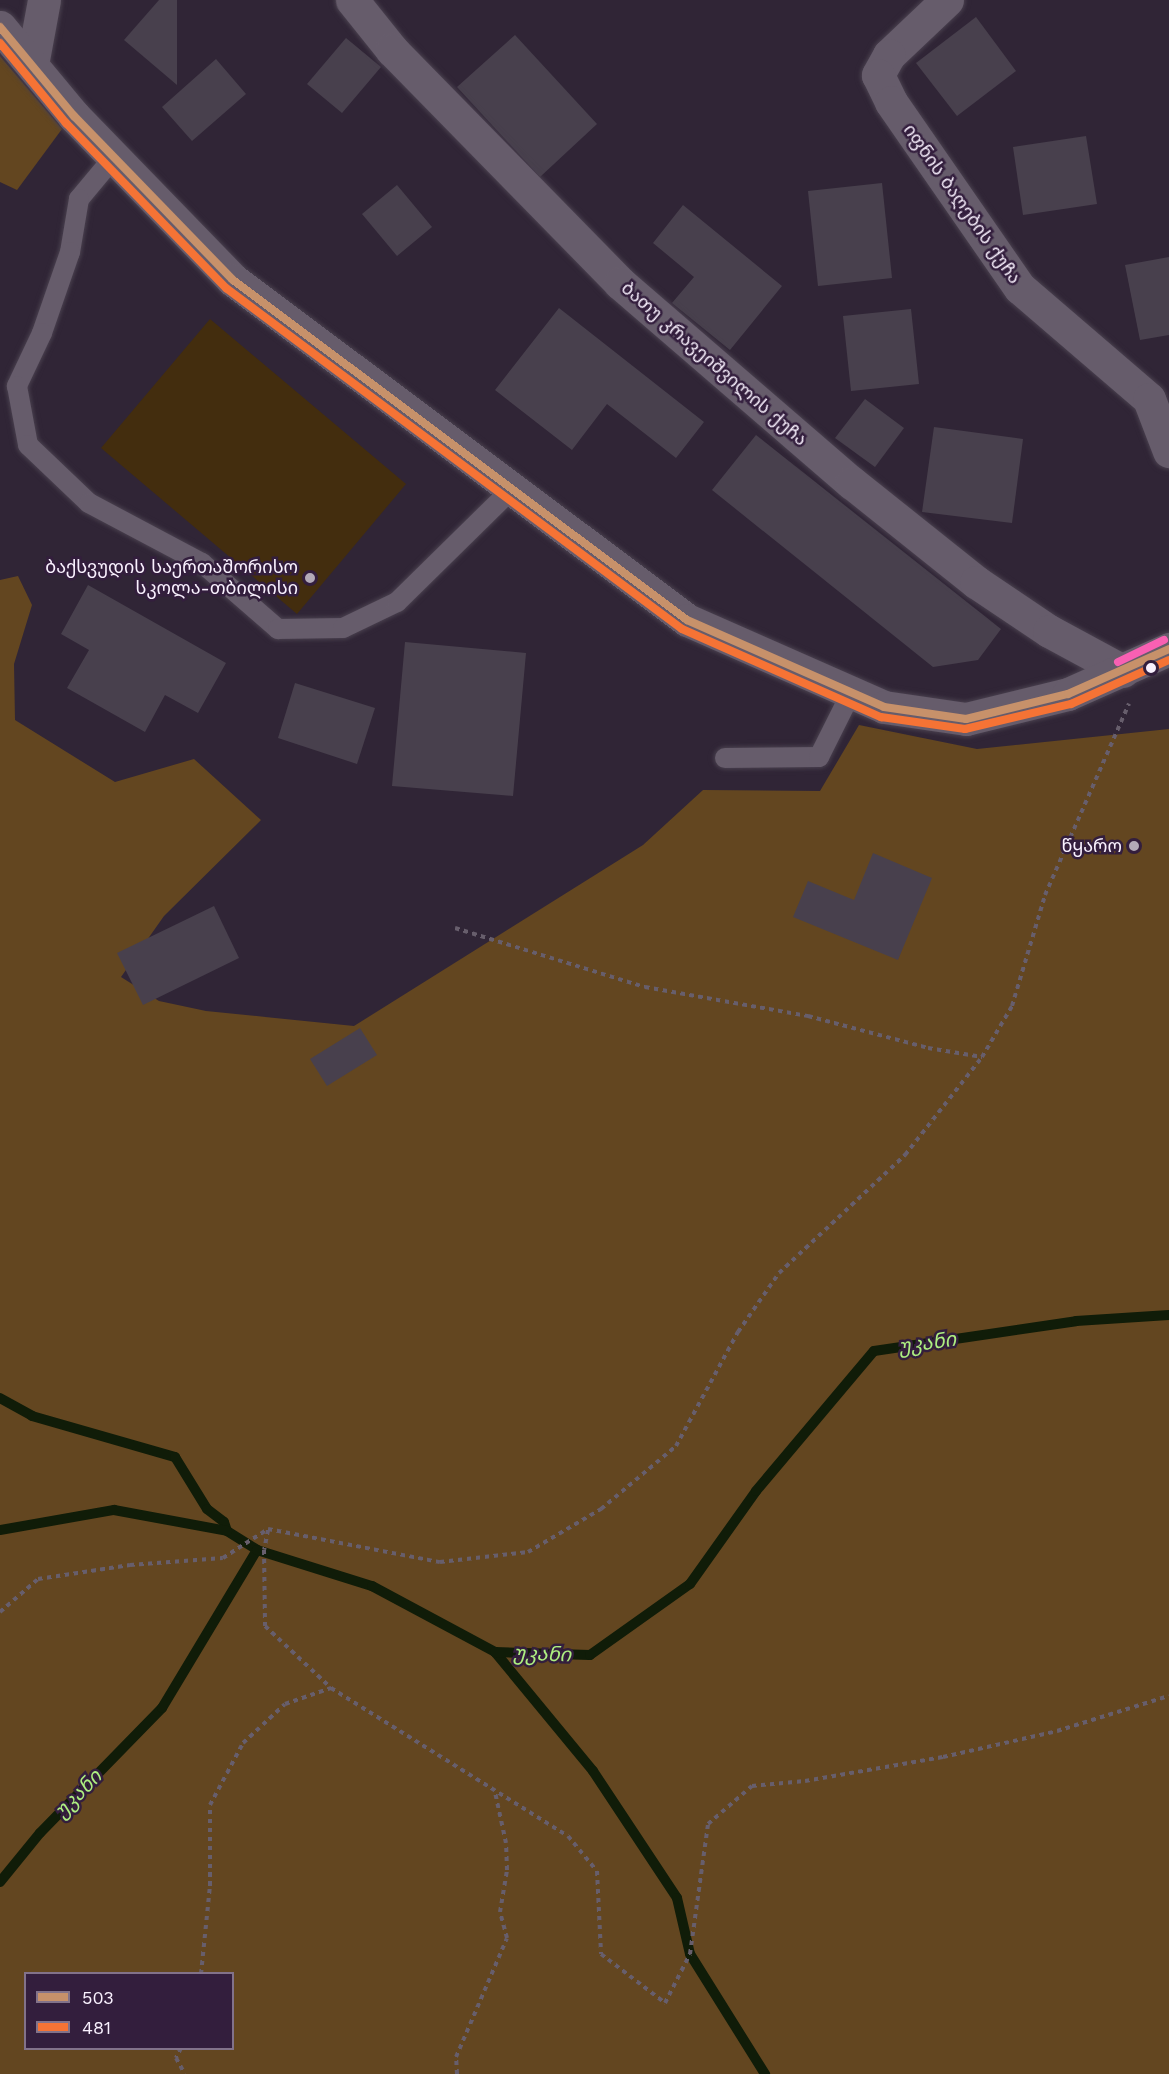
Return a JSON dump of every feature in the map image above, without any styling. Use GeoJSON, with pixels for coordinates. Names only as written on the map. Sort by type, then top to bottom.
{"type":"FeatureCollection","features":[{"type":"Feature","properties":{"kind":"street"},"geometry":{"type":"LineString","coordinates":[[32,65],[44,0]]}},
{"type":"Feature","properties":{"kind":"street","name":"ბათუ კრავეიშვილის ქუჩა"},"geometry":{"type":"LineString","coordinates":[[352,0],[392,50],[620,283],[852,483],[976,582],[1049,631],[1147,660]]}},
{"type":"Feature","properties":{"kind":"street","name":"იფნის ბაღების ქუჩა"},"geometry":{"type":"LineString","coordinates":[[947,0],[889,55],[878,75],[891,102],[1020,288],[1149,399],[1169,451]]}},
{"type":"Feature","properties":{"kind":"street"},"geometry":{"type":"LineString","coordinates":[[0,27],[114,157],[233,280],[687,620],[884,707],[966,718],[1068,694],[1147,660]]}},
{"type":"Feature","properties":{"kind":"lane"},"geometry":{"type":"LineString","coordinates":[[114,157],[80,199],[70,252],[42,333],[17,386],[28,445],[89,503],[202,563],[278,629],[343,628],[397,602],[512,489]]}},
{"type":"Feature","properties":{"kind":"lane"},"geometry":{"type":"LineString","coordinates":[[725,758],[819,757],[852,693]]}},
{"type":"Feature","properties":{"kind":"path"},"geometry":{"type":"LineString","coordinates":[[0,1612],[38,1579],[130,1565],[223,1558],[268,1529],[440,1562],[528,1552],[601,1509],[676,1446],[738,1332],[779,1273],[905,1155],[982,1057],[1012,1006],[1045,896],[1147,660]]}},
{"type":"Feature","properties":{"kind":"path"},"geometry":{"type":"LineString","coordinates":[[454,927],[645,987],[808,1016],[928,1048],[982,1057]]}},
{"type":"Feature","properties":{"kind":"path"},"geometry":{"type":"LineString","coordinates":[[268,1529],[264,1550],[265,1626],[331,1688],[568,1836],[597,1871],[601,1954],[665,2003],[690,1954],[708,1824],[752,1786],[805,1781],[943,1757],[1056,1731],[1169,1696]]}},
{"type":"Feature","properties":{"kind":"path"},"geometry":{"type":"LineString","coordinates":[[201,1972],[210,1886],[210,1805],[243,1743],[285,1704],[331,1688]]}},
{"type":"Feature","properties":{"kind":"path"},"geometry":{"type":"LineString","coordinates":[[457,2074],[456,2057],[507,1938],[500,1912],[507,1870],[505,1834],[495,1791]]}},
{"type":"Feature","properties":{"kind":"path"},"geometry":{"type":"LineString","coordinates":[[180,2050],[176,2058],[184,2074]]}},
{"type":"Feature","properties":{"kind":"shaded area"},"geometry":{"type":"Polygon","coordinates":[[[0,56],[62,129],[17,190],[0,182],[0,56]]]}},
{"type":"Feature","properties":{"kind":"shaded area"},"geometry":{"type":"Polygon","coordinates":[[[210,319],[406,484],[297,614],[101,448],[210,319]]]}},
{"type":"Feature","properties":{"kind":"shaded area"},"geometry":{"type":"Polygon","coordinates":[[[18,576],[32,605],[14,664],[15,720],[115,782],[194,759],[261,820],[164,916],[121,977],[159,1001],[206,1011],[354,1026],[643,845],[703,790],[820,791],[859,725],[977,749],[1169,729],[1169,2074],[0,2074],[0,580],[18,576]]]}},
{"type":"Feature","properties":{"kind":"building"},"geometry":{"type":"Polygon","coordinates":[[[159,0],[177,0],[177,85],[124,40],[159,0]]]}},
{"type":"Feature","properties":{"kind":"building"},"geometry":{"type":"Polygon","coordinates":[[[976,17],[1016,71],[957,116],[916,63],[976,17]]]}},
{"type":"Feature","properties":{"kind":"building"},"geometry":{"type":"Polygon","coordinates":[[[515,35],[597,124],[540,177],[457,87],[515,35]]]}},
{"type":"Feature","properties":{"kind":"building"},"geometry":{"type":"Polygon","coordinates":[[[346,38],[381,67],[342,113],[307,84],[346,38]]]}},
{"type":"Feature","properties":{"kind":"building"},"geometry":{"type":"Polygon","coordinates":[[[216,59],[246,94],[192,141],[162,107],[216,59]]]}},
{"type":"Feature","properties":{"kind":"building"},"geometry":{"type":"Polygon","coordinates":[[[1086,136],[1097,204],[1023,215],[1013,147],[1086,136]]]}},
{"type":"Feature","properties":{"kind":"building"},"geometry":{"type":"Polygon","coordinates":[[[882,183],[892,278],[818,286],[808,191],[882,183]]]}},
{"type":"Feature","properties":{"kind":"building"},"geometry":{"type":"Polygon","coordinates":[[[397,185],[432,227],[397,256],[362,214],[397,185]]]}},
{"type":"Feature","properties":{"kind":"building"},"geometry":{"type":"Polygon","coordinates":[[[683,205],[782,286],[730,350],[672,303],[694,277],[653,243],[683,205]]]}},
{"type":"Feature","properties":{"kind":"building"},"geometry":{"type":"Polygon","coordinates":[[[1169,257],[1169,335],[1140,340],[1125,265],[1169,257]]]}},
{"type":"Feature","properties":{"kind":"building"},"geometry":{"type":"Polygon","coordinates":[[[559,308],[704,422],[676,458],[607,404],[572,450],[495,390],[559,308]]]}},
{"type":"Feature","properties":{"kind":"building"},"geometry":{"type":"Polygon","coordinates":[[[911,309],[919,384],[851,391],[843,316],[911,309]]]}},
{"type":"Feature","properties":{"kind":"building"},"geometry":{"type":"Polygon","coordinates":[[[865,399],[904,428],[875,467],[835,438],[865,399]]]}},
{"type":"Feature","properties":{"kind":"building"},"geometry":{"type":"Polygon","coordinates":[[[934,427],[1023,439],[1012,523],[922,512],[934,427]]]}},
{"type":"Feature","properties":{"kind":"building"},"geometry":{"type":"Polygon","coordinates":[[[756,435],[1001,629],[978,660],[933,667],[712,490],[756,435]]]}},
{"type":"Feature","properties":{"kind":"building"},"geometry":{"type":"Polygon","coordinates":[[[88,585],[226,663],[198,713],[165,695],[145,732],[67,688],[89,650],[61,634],[88,585]]]}},
{"type":"Feature","properties":{"kind":"building"},"geometry":{"type":"Polygon","coordinates":[[[405,642],[526,653],[513,796],[392,786],[405,642]]]}},
{"type":"Feature","properties":{"kind":"building"},"geometry":{"type":"Polygon","coordinates":[[[295,683],[375,708],[357,764],[278,738],[295,683]]]}},
{"type":"Feature","properties":{"kind":"building"},"geometry":{"type":"Polygon","coordinates":[[[873,853],[932,878],[898,960],[793,917],[808,881],[854,900],[873,853]]]}},
{"type":"Feature","properties":{"kind":"building"},"geometry":{"type":"Polygon","coordinates":[[[214,906],[239,958],[143,1005],[117,953],[214,906]]]}},
{"type":"Feature","properties":{"kind":"building"},"geometry":{"type":"Polygon","coordinates":[[[360,1028],[377,1055],[327,1086],[310,1059],[360,1028]]]}},
{"type":"Feature","properties":{"kind":"waterway","name":"უკანი"},"geometry":{"type":"LineString","coordinates":[[0,1882],[40,1833],[162,1708],[257,1550],[372,1586],[495,1652],[590,1655],[690,1584],[756,1491],[874,1351],[1076,1321],[1169,1315]]}},
{"type":"Feature","properties":{"kind":"waterway"},"geometry":{"type":"LineString","coordinates":[[0,1398],[32,1416],[175,1457],[207,1509],[224,1522],[227,1531],[257,1550]]}},
{"type":"Feature","properties":{"kind":"waterway"},"geometry":{"type":"LineString","coordinates":[[0,1530],[114,1510],[227,1531]]}},
{"type":"Feature","properties":{"kind":"waterway"},"geometry":{"type":"LineString","coordinates":[[495,1652],[593,1771],[677,1898],[690,1954],[765,2074]]}},
{"type":"Feature","properties":{"kind":"transit line","name":"503"},"geometry":{"type":"LineString","coordinates":[[0,27],[74,116],[233,280],[687,620],[884,707],[966,719],[1068,694],[1169,649]]}},
{"type":"Feature","properties":{"kind":"transit line","name":"481"},"geometry":{"type":"LineString","coordinates":[[0,43],[66,123],[226,288],[682,629],[881,717],[965,729],[1071,704],[1169,660]]}},
{"type":"Feature","properties":{"kind":"transit line"},"geometry":{"type":"LineString","coordinates":[[1118,662],[1164,640]]}},
{"type":"Feature","properties":{"kind":"place","name":"ბაქსვუდის საერთაშორისო სკოლა-თბილისი"},"geometry":{"type":"Point","coordinates":[310,578]}},
{"type":"Feature","properties":{"kind":"place","name":"წყარო"},"geometry":{"type":"Point","coordinates":[1134,846]}}]}
